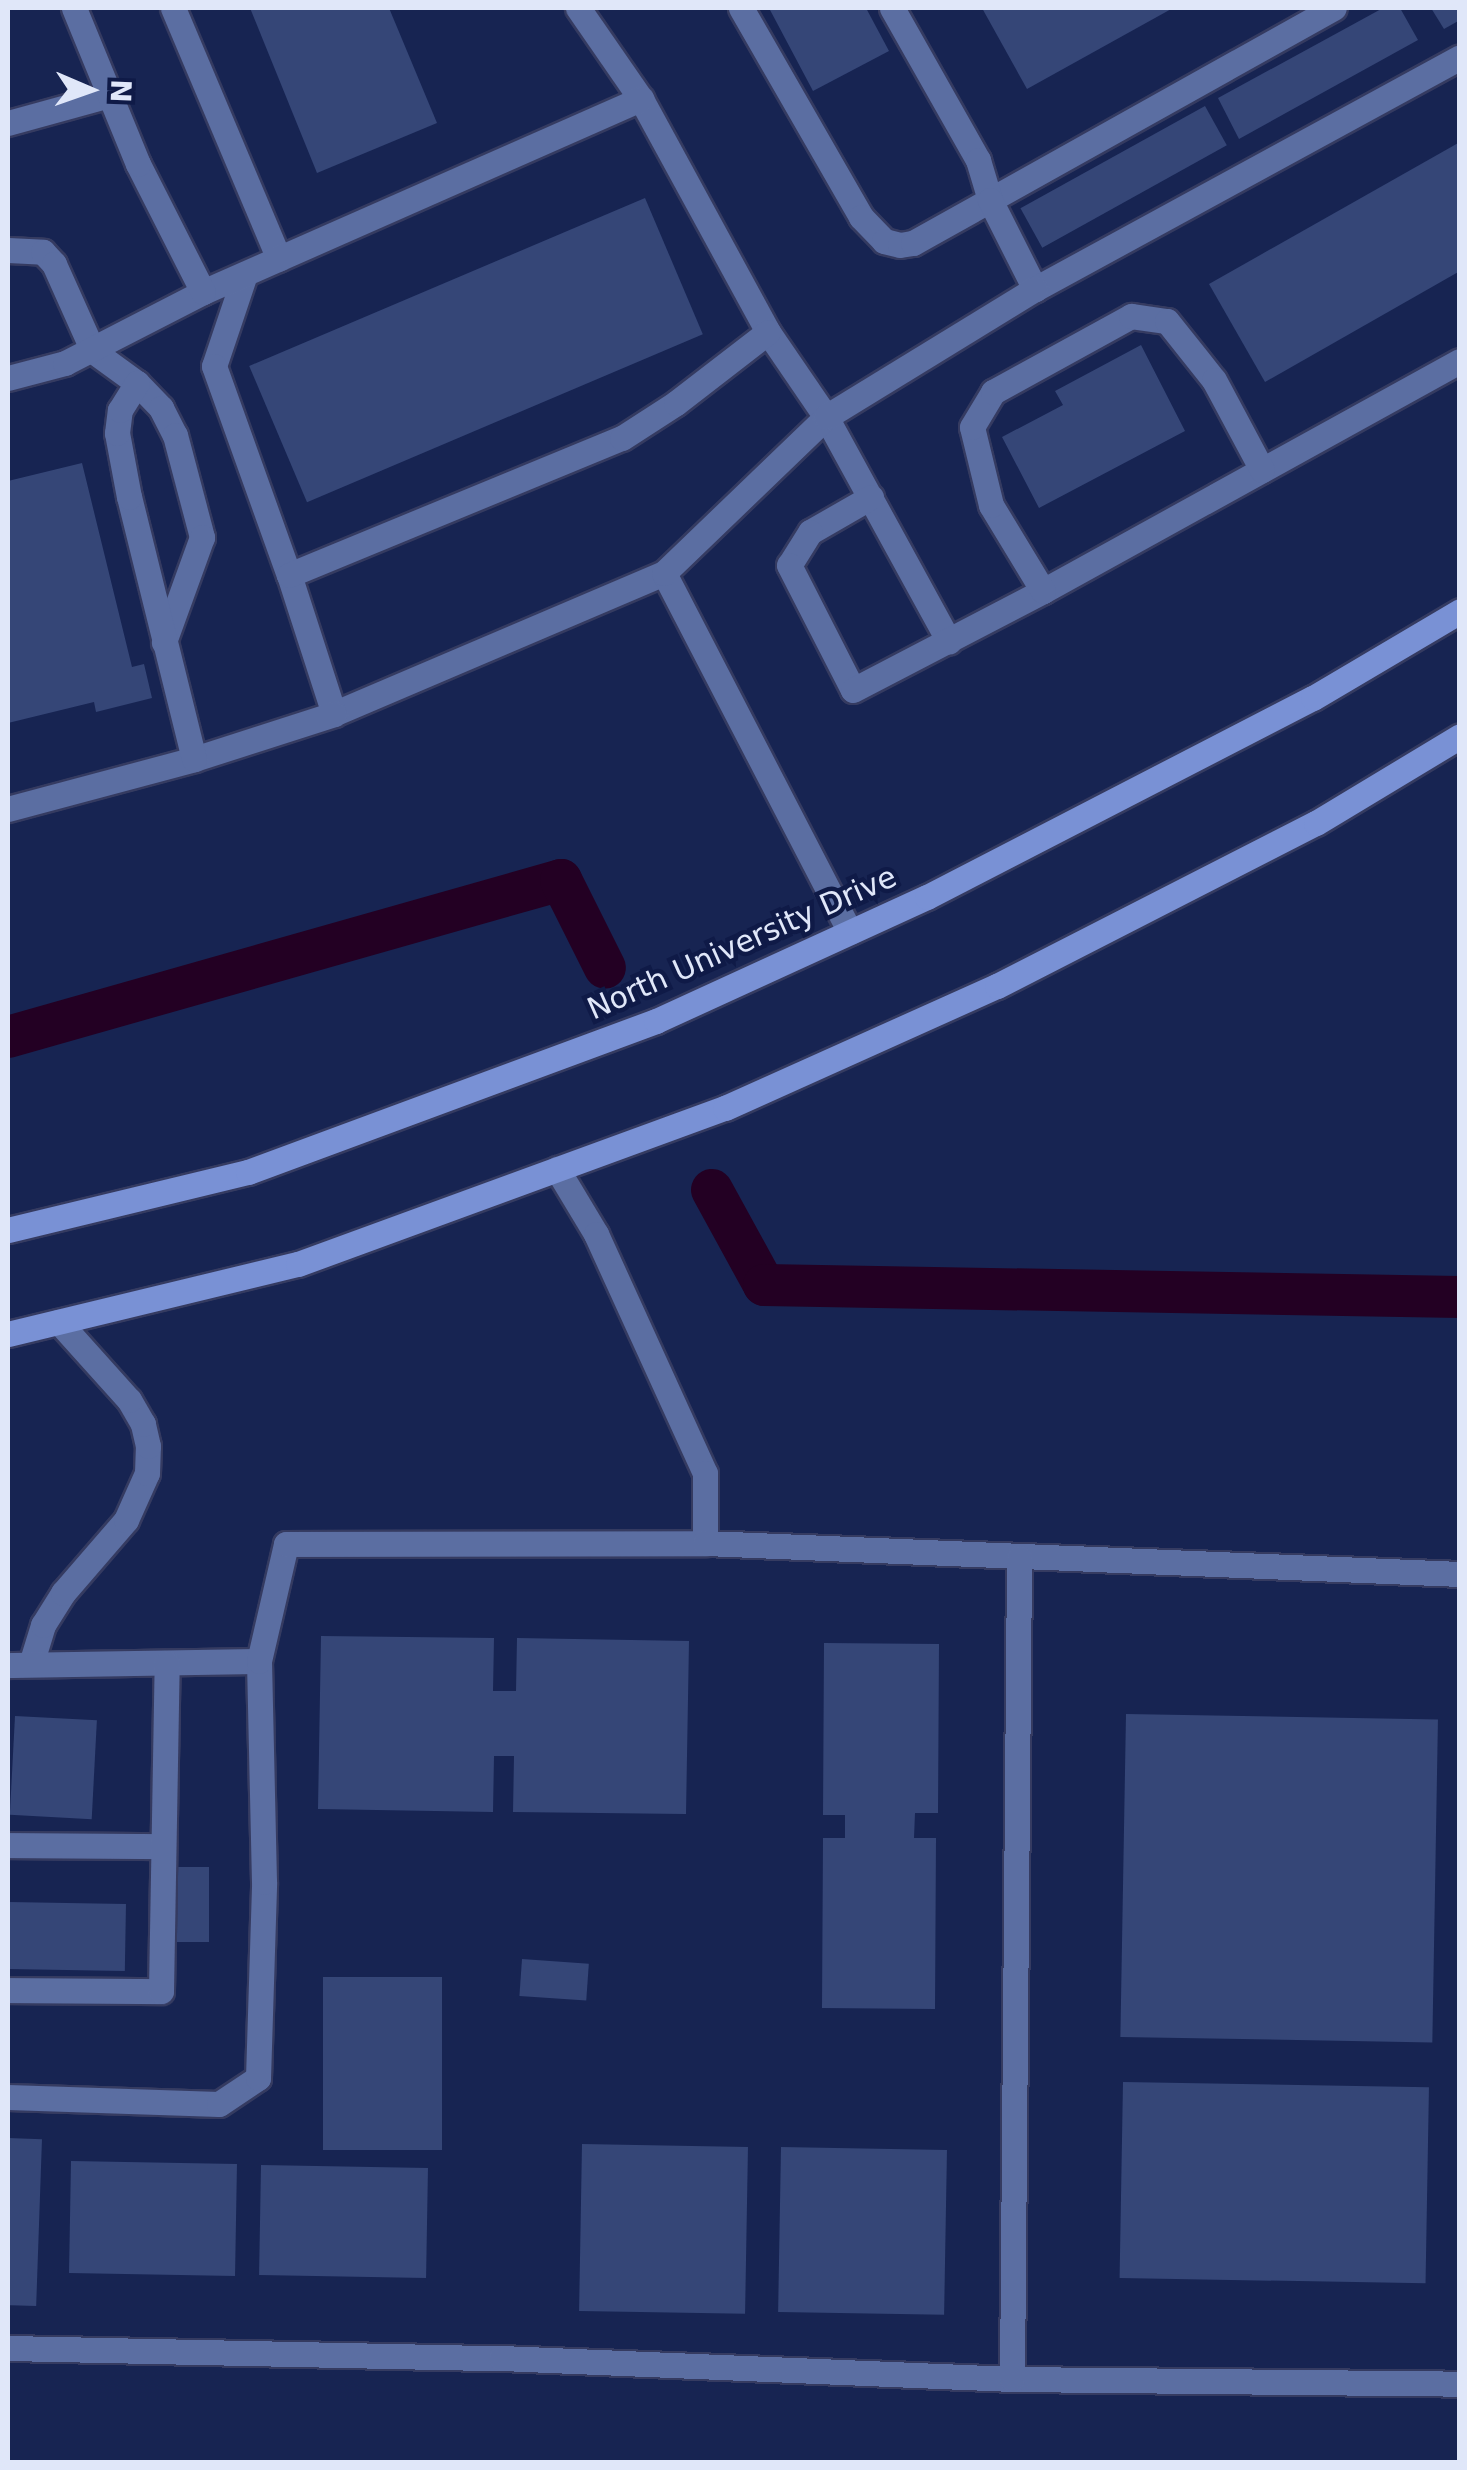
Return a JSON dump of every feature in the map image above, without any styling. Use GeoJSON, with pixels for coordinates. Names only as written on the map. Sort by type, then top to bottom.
{"type":"FeatureCollection","features":[{"type":"Feature","properties":{"kind":"main road","name":"North University Drive"},"geometry":{"type":"LineString","coordinates":[[8,1230],[248,1172],[656,1021],[850,932],[1313,698],[1460,612]]}},
{"type":"Feature","properties":{"kind":"main road"},"geometry":{"type":"LineString","coordinates":[[8,1334],[298,1264],[724,1108],[998,986],[1316,822],[1460,736]]}},
{"type":"Feature","properties":{"kind":"lane"},"geometry":{"type":"LineString","coordinates":[[74,8],[138,164],[203,292]]}},
{"type":"Feature","properties":{"kind":"lane"},"geometry":{"type":"LineString","coordinates":[[172,8],[279,258]]}},
{"type":"Feature","properties":{"kind":"lane"},"geometry":{"type":"LineString","coordinates":[[578,8],[641,99],[768,332],[826,417],[949,642]]}},
{"type":"Feature","properties":{"kind":"lane"},"geometry":{"type":"LineString","coordinates":[[741,8],[861,217],[884,241],[913,243],[1334,8]]}},
{"type":"Feature","properties":{"kind":"lane"},"geometry":{"type":"LineString","coordinates":[[892,8],[978,160],[990,200],[1034,288]]}},
{"type":"Feature","properties":{"kind":"lane"},"geometry":{"type":"LineString","coordinates":[[8,808],[194,759],[334,714],[664,573],[826,417],[1034,288],[1460,57]]}},
{"type":"Feature","properties":{"kind":"lane"},"geometry":{"type":"LineString","coordinates":[[8,123],[110,95]]}},
{"type":"Feature","properties":{"kind":"lane"},"geometry":{"type":"LineString","coordinates":[[8,378],[93,351],[203,292],[641,99]]}},
{"type":"Feature","properties":{"kind":"lane"},"geometry":{"type":"LineString","coordinates":[[8,250],[43,252],[54,264],[93,351],[138,383],[161,408],[175,435],[202,538],[164,643]]}},
{"type":"Feature","properties":{"kind":"lane"},"geometry":{"type":"LineString","coordinates":[[245,274],[214,366],[334,714]]}},
{"type":"Feature","properties":{"kind":"lane"},"geometry":{"type":"LineString","coordinates":[[1043,591],[990,505],[972,426],[993,392],[1010,382],[1131,316],[1167,321],[1214,380],[1262,470]]}},
{"type":"Feature","properties":{"kind":"lane"},"geometry":{"type":"LineString","coordinates":[[289,575],[622,438],[676,403],[768,332]]}},
{"type":"Feature","properties":{"kind":"lane"},"geometry":{"type":"LineString","coordinates":[[871,498],[810,532],[789,565],[853,690],[949,642],[1460,361]]}},
{"type":"Feature","properties":{"kind":"lane"},"geometry":{"type":"LineString","coordinates":[[138,383],[120,410],[118,433],[194,759]]}},
{"type":"Feature","properties":{"kind":"lane"},"geometry":{"type":"LineString","coordinates":[[664,573],[850,932]]}},
{"type":"Feature","properties":{"kind":"lane"},"geometry":{"type":"LineString","coordinates":[[557,1169],[596,1234],[705,1473],[706,1543]]}},
{"type":"Feature","properties":{"kind":"lane"},"geometry":{"type":"LineString","coordinates":[[19,1664],[63,1593],[126,1520],[146,1474],[148,1446],[136,1412],[60,1322]]}},
{"type":"Feature","properties":{"kind":"lane"},"geometry":{"type":"LineString","coordinates":[[8,2097],[219,2104],[258,2078],[264,1882],[259,1661],[286,1544],[706,1543],[1460,1574]]}},
{"type":"Feature","properties":{"kind":"lane"},"geometry":{"type":"LineString","coordinates":[[1012,2380],[1018,1558]]}},
{"type":"Feature","properties":{"kind":"lane"},"geometry":{"type":"LineString","coordinates":[[19,1664],[259,1661]]}},
{"type":"Feature","properties":{"kind":"lane"},"geometry":{"type":"LineString","coordinates":[[8,1990],[161,1991],[167,1663]]}},
{"type":"Feature","properties":{"kind":"lane"},"geometry":{"type":"LineString","coordinates":[[8,1844],[163,1846]]}},
{"type":"Feature","properties":{"kind":"lane"},"geometry":{"type":"LineString","coordinates":[[8,2348],[501,2358],[1012,2380],[1460,2384]]}},
{"type":"Feature","properties":{"kind":"building"},"geometry":{"type":"Polygon","coordinates":[[[250,8],[389,8],[437,123],[317,173],[250,8]]]}},
{"type":"Feature","properties":{"kind":"building"},"geometry":{"type":"Polygon","coordinates":[[[769,8],[866,8],[889,51],[813,91],[769,8]]]}},
{"type":"Feature","properties":{"kind":"building"},"geometry":{"type":"Polygon","coordinates":[[[982,8],[1173,8],[1027,89],[982,8]]]}},
{"type":"Feature","properties":{"kind":"building"},"geometry":{"type":"Polygon","coordinates":[[[1383,8],[1400,8],[1418,40],[1239,139],[1218,98],[1383,8]]]}},
{"type":"Feature","properties":{"kind":"building"},"geometry":{"type":"Polygon","coordinates":[[[1431,8],[1460,8],[1460,20],[1444,29],[1431,8]]]}},
{"type":"Feature","properties":{"kind":"building"},"geometry":{"type":"Polygon","coordinates":[[[1205,106],[1227,145],[1042,248],[1020,208],[1205,106]]]}},
{"type":"Feature","properties":{"kind":"building"},"geometry":{"type":"Polygon","coordinates":[[[1460,142],[1460,271],[1265,382],[1209,284],[1460,142]]]}},
{"type":"Feature","properties":{"kind":"building"},"geometry":{"type":"Polygon","coordinates":[[[645,198],[703,334],[307,502],[249,366],[645,198]]]}},
{"type":"Feature","properties":{"kind":"building"},"geometry":{"type":"Polygon","coordinates":[[[1141,345],[1185,431],[1039,508],[1002,437],[1063,405],[1055,391],[1141,345]]]}},
{"type":"Feature","properties":{"kind":"building"},"geometry":{"type":"Polygon","coordinates":[[[82,463],[132,667],[144,664],[152,698],[96,712],[94,702],[8,723],[8,481],[82,463]]]}},
{"type":"Feature","properties":{"kind":"building"},"geometry":{"type":"Polygon","coordinates":[[[321,1636],[494,1638],[493,1691],[516,1691],[517,1638],[689,1641],[686,1814],[513,1812],[514,1756],[494,1756],[493,1812],[318,1809],[321,1636]]]}},
{"type":"Feature","properties":{"kind":"building"},"geometry":{"type":"Polygon","coordinates":[[[824,1643],[939,1644],[938,1813],[915,1813],[914,1838],[936,1838],[935,2009],[822,2008],[823,1838],[845,1838],[845,1815],[823,1815],[824,1643]]]}},
{"type":"Feature","properties":{"kind":"building"},"geometry":{"type":"Polygon","coordinates":[[[1126,1714],[1438,1719],[1432,2042],[1120,2037],[1126,1714]]]}},
{"type":"Feature","properties":{"kind":"building"},"geometry":{"type":"Polygon","coordinates":[[[15,1716],[97,1720],[92,1819],[10,1815],[15,1716]]]}},
{"type":"Feature","properties":{"kind":"building"},"geometry":{"type":"Polygon","coordinates":[[[169,1867],[209,1867],[209,1942],[169,1942],[169,1867]]]}},
{"type":"Feature","properties":{"kind":"building"},"geometry":{"type":"Polygon","coordinates":[[[8,1902],[126,1904],[125,1971],[8,1969],[8,1902]]]}},
{"type":"Feature","properties":{"kind":"building"},"geometry":{"type":"Polygon","coordinates":[[[522,1959],[589,1964],[586,2001],[519,1996],[522,1959]]]}},
{"type":"Feature","properties":{"kind":"building"},"geometry":{"type":"Polygon","coordinates":[[[323,1977],[442,1977],[442,2150],[323,2150],[323,1977]]]}},
{"type":"Feature","properties":{"kind":"building"},"geometry":{"type":"Polygon","coordinates":[[[1123,2082],[1429,2087],[1426,2283],[1120,2278],[1123,2082]]]}},
{"type":"Feature","properties":{"kind":"building"},"geometry":{"type":"Polygon","coordinates":[[[8,2138],[42,2139],[36,2306],[8,2305],[8,2138]]]}},
{"type":"Feature","properties":{"kind":"building"},"geometry":{"type":"Polygon","coordinates":[[[582,2144],[748,2147],[745,2314],[579,2311],[582,2144]]]}},
{"type":"Feature","properties":{"kind":"building"},"geometry":{"type":"Polygon","coordinates":[[[781,2147],[947,2150],[944,2315],[778,2312],[781,2147]]]}},
{"type":"Feature","properties":{"kind":"building"},"geometry":{"type":"Polygon","coordinates":[[[71,2161],[237,2164],[235,2276],[69,2273],[71,2161]]]}},
{"type":"Feature","properties":{"kind":"building"},"geometry":{"type":"Polygon","coordinates":[[[261,2165],[428,2168],[426,2278],[259,2275],[261,2165]]]}},
{"type":"Feature","properties":{"kind":"waterway"},"geometry":{"type":"LineString","coordinates":[[8,1037],[561,880],[605,968]]}},
{"type":"Feature","properties":{"kind":"waterway"},"geometry":{"type":"LineString","coordinates":[[712,1190],[764,1285],[1460,1297]]}}]}
